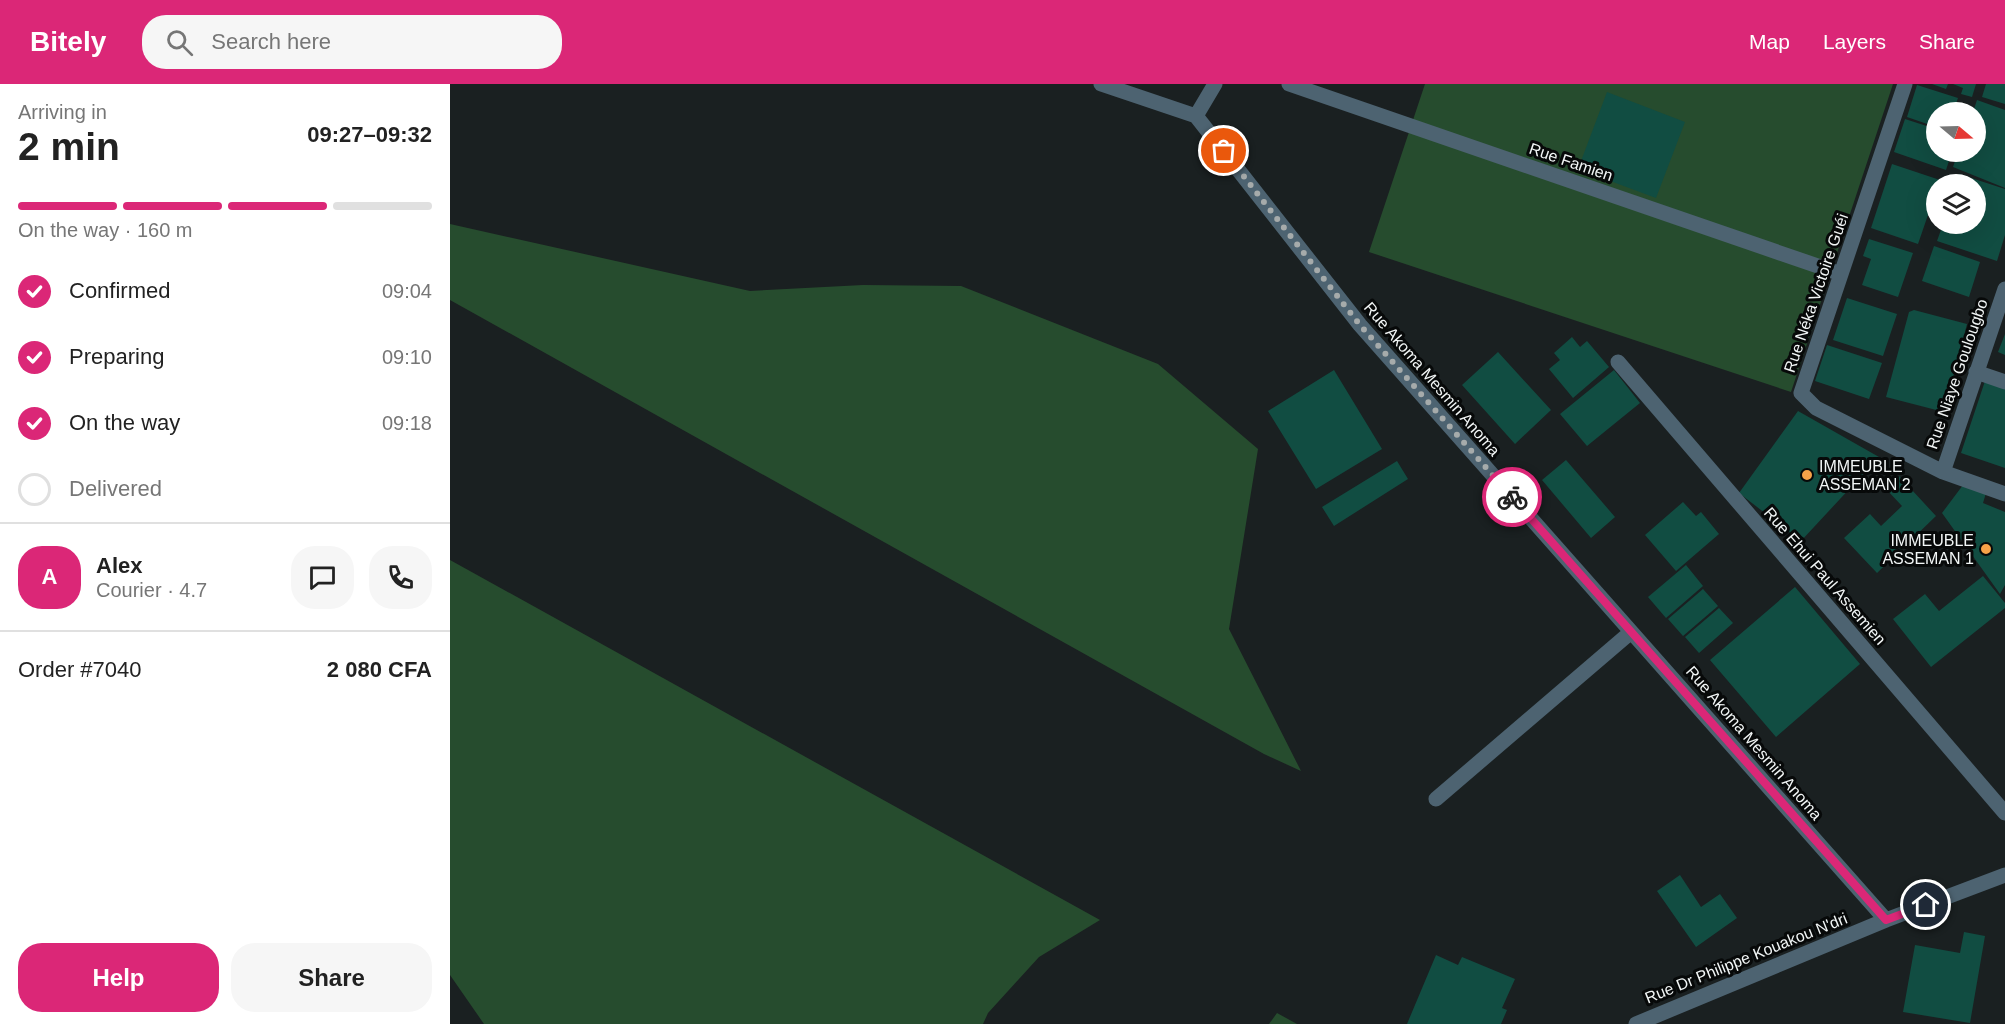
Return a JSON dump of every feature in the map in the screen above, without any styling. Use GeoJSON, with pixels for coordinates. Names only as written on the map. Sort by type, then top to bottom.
{"type":"FeatureCollection","features":[{"type":"Feature","properties":{"kind":"street"},"geometry":{"type":"LineString","coordinates":[[1101,84],[1196,116],[1215,84]]}},
{"type":"Feature","properties":{"kind":"street","name":"Rue Famien"},"geometry":{"type":"LineString","coordinates":[[1289,84],[1841,274]]}},
{"type":"Feature","properties":{"kind":"street","name":"Rue Néka Victoire Guéi"},"geometry":{"type":"LineString","coordinates":[[1905,84],[1801,393],[1816,408],[1942,472]]}},
{"type":"Feature","properties":{"kind":"street","name":"Rue Akoma Mesmin Anoma"},"geometry":{"type":"LineString","coordinates":[[1196,116],[1360,325],[1886,920]]}},
{"type":"Feature","properties":{"kind":"street","name":"Rue Niaye Goulougbo"},"geometry":{"type":"LineString","coordinates":[[1942,472],[2005,289]]}},
{"type":"Feature","properties":{"kind":"street","name":"Rue Ehui Paul Assemien"},"geometry":{"type":"LineString","coordinates":[[1618,362],[2005,813]]}},
{"type":"Feature","properties":{"kind":"street"},"geometry":{"type":"LineString","coordinates":[[1976,372],[2005,382]]}},
{"type":"Feature","properties":{"kind":"street"},"geometry":{"type":"LineString","coordinates":[[1942,472],[2005,494]]}},
{"type":"Feature","properties":{"kind":"street"},"geometry":{"type":"LineString","coordinates":[[1436,799],[1631,632]]}},
{"type":"Feature","properties":{"kind":"street","name":"Rue Dr Philippe Kouakou N'dri"},"geometry":{"type":"LineString","coordinates":[[1636,1024],[1886,920],[2005,874]]}},
{"type":"Feature","properties":{"kind":"green space"},"geometry":{"type":"Polygon","coordinates":[[[1425,84],[1893,84],[1791,392],[1369,252],[1425,84]]]}},
{"type":"Feature","properties":{"kind":"green space"},"geometry":{"type":"Polygon","coordinates":[[[450,224],[750,291],[863,285],[961,286],[1158,364],[1258,449],[1229,629],[1301,771],[1264,754],[450,300],[450,224]]]}},
{"type":"Feature","properties":{"kind":"green space"},"geometry":{"type":"Polygon","coordinates":[[[450,560],[1100,920],[1039,957],[988,1013],[983,1024],[484,1024],[450,975],[450,560]]]}},
{"type":"Feature","properties":{"kind":"green space"},"geometry":{"type":"Polygon","coordinates":[[[1277,1013],[1297,1024],[1269,1024],[1277,1013]]]}},
{"type":"Feature","properties":{"kind":"building"},"geometry":{"type":"Polygon","coordinates":[[[1932,84],[1948,84],[1946,89],[1932,84]]]}},
{"type":"Feature","properties":{"kind":"building"},"geometry":{"type":"Polygon","coordinates":[[[1953,84],[1976,84],[1972,97],[1961,94],[1963,88],[1953,84]]]}},
{"type":"Feature","properties":{"kind":"building"},"geometry":{"type":"Polygon","coordinates":[[[1986,84],[2005,84],[2005,104],[1982,97],[1986,84]]]}},
{"type":"Feature","properties":{"kind":"building"},"geometry":{"type":"Polygon","coordinates":[[[1917,85],[1958,98],[1957,102],[1926,102],[1926,124],[1907,117],[1917,85]]]}},
{"type":"Feature","properties":{"kind":"building"},"geometry":{"type":"Polygon","coordinates":[[[1607,92],[1685,122],[1656,198],[1578,169],[1607,92]]]}},
{"type":"Feature","properties":{"kind":"building"},"geometry":{"type":"Polygon","coordinates":[[[1986,103],[2005,110],[2005,188],[1986,180],[1986,174],[1970,174],[1953,167],[1955,162],[1986,162],[1986,103]]]}},
{"type":"Feature","properties":{"kind":"building"},"geometry":{"type":"Polygon","coordinates":[[[1905,119],[1926,126],[1926,162],[1949,162],[1946,170],[1894,152],[1905,119]]]}},
{"type":"Feature","properties":{"kind":"building"},"geometry":{"type":"Polygon","coordinates":[[[1892,164],[1926,175],[1926,221],[1918,244],[1871,228],[1892,164]]]}},
{"type":"Feature","properties":{"kind":"building"},"geometry":{"type":"Polygon","coordinates":[[[1986,183],[2005,189],[2005,235],[1997,261],[1937,241],[1939,234],[1986,234],[1986,183]]]}},
{"type":"Feature","properties":{"kind":"building"},"geometry":{"type":"Polygon","coordinates":[[[1869,239],[1913,253],[1898,297],[1862,285],[1871,259],[1863,256],[1869,239]]]}},
{"type":"Feature","properties":{"kind":"building"},"geometry":{"type":"Polygon","coordinates":[[[1934,246],[1980,262],[1969,297],[1922,281],[1934,246]]]}},
{"type":"Feature","properties":{"kind":"building"},"geometry":{"type":"Polygon","coordinates":[[[1847,298],[1897,314],[1883,356],[1833,340],[1847,298]]]}},
{"type":"Feature","properties":{"kind":"building"},"geometry":{"type":"Polygon","coordinates":[[[1914,310],[1967,324],[1944,412],[1886,397],[1909,312],[1914,310]]]}},
{"type":"Feature","properties":{"kind":"building"},"geometry":{"type":"Polygon","coordinates":[[[2005,334],[2005,355],[1998,352],[2005,334]]]}},
{"type":"Feature","properties":{"kind":"building"},"geometry":{"type":"Polygon","coordinates":[[[1572,337],[1580,347],[1587,341],[1609,367],[1573,398],[1549,369],[1560,360],[1554,353],[1572,337]]]}},
{"type":"Feature","properties":{"kind":"building"},"geometry":{"type":"Polygon","coordinates":[[[1827,345],[1882,363],[1869,399],[1815,381],[1827,345]]]}},
{"type":"Feature","properties":{"kind":"building"},"geometry":{"type":"Polygon","coordinates":[[[1498,352],[1551,410],[1515,444],[1462,385],[1498,352]]]}},
{"type":"Feature","properties":{"kind":"building"},"geometry":{"type":"Polygon","coordinates":[[[1334,370],[1382,449],[1316,489],[1268,411],[1334,370]]]}},
{"type":"Feature","properties":{"kind":"building"},"geometry":{"type":"Polygon","coordinates":[[[1614,370],[1640,403],[1587,446],[1560,414],[1614,370]]]}},
{"type":"Feature","properties":{"kind":"building"},"geometry":{"type":"Polygon","coordinates":[[[1985,381],[2005,388],[2005,468],[1961,453],[1985,381]]]}},
{"type":"Feature","properties":{"kind":"building","name":"IMMEUBLE ASSEMAN 2"},"geometry":{"type":"Polygon","coordinates":[[[1798,411],[1879,457],[1801,541],[1739,493],[1798,411]]]}},
{"type":"Feature","properties":{"kind":"building"},"geometry":{"type":"Polygon","coordinates":[[[1566,460],[1615,517],[1591,538],[1542,480],[1566,460]]]}},
{"type":"Feature","properties":{"kind":"building"},"geometry":{"type":"Polygon","coordinates":[[[1397,461],[1408,479],[1334,526],[1322,507],[1397,461]]]}},
{"type":"Feature","properties":{"kind":"building"},"geometry":{"type":"Polygon","coordinates":[[[1899,476],[1936,516],[1877,573],[1844,538],[1870,514],[1881,526],[1902,506],[1886,489],[1899,476]]]}},
{"type":"Feature","properties":{"kind":"building","name":"IMMEUBLE ASSEMAN 1"},"geometry":{"type":"Polygon","coordinates":[[[1963,485],[1986,493],[1983,503],[2005,512],[2005,585],[2000,594],[1942,513],[1963,485]]]}},
{"type":"Feature","properties":{"kind":"building"},"geometry":{"type":"Polygon","coordinates":[[[1683,502],[1696,516],[1701,512],[1719,534],[1676,571],[1645,535],[1683,502]]]}},
{"type":"Feature","properties":{"kind":"building"},"geometry":{"type":"Polygon","coordinates":[[[1686,565],[1703,586],[1666,618],[1648,597],[1686,565]]]}},
{"type":"Feature","properties":{"kind":"building"},"geometry":{"type":"Polygon","coordinates":[[[1983,576],[2005,603],[2005,608],[1931,667],[1893,619],[1925,594],[1939,611],[1983,576]]]}},
{"type":"Feature","properties":{"kind":"building"},"geometry":{"type":"Polygon","coordinates":[[[1795,587],[1860,664],[1776,737],[1710,660],[1795,587]]]}},
{"type":"Feature","properties":{"kind":"building"},"geometry":{"type":"Polygon","coordinates":[[[1703,589],[1718,606],[1683,636],[1668,619],[1703,589]]]}},
{"type":"Feature","properties":{"kind":"building"},"geometry":{"type":"Polygon","coordinates":[[[1719,608],[1733,623],[1699,653],[1685,637],[1719,608]]]}},
{"type":"Feature","properties":{"kind":"building"},"geometry":{"type":"Polygon","coordinates":[[[1680,875],[1701,907],[1720,894],[1737,918],[1696,947],[1657,891],[1680,875]]]}},
{"type":"Feature","properties":{"kind":"building"},"geometry":{"type":"Polygon","coordinates":[[[1964,932],[1985,936],[1970,1023],[1903,1012],[1915,945],[1960,953],[1964,932]]]}},
{"type":"Feature","properties":{"kind":"building"},"geometry":{"type":"Polygon","coordinates":[[[1436,955],[1458,965],[1462,957],[1515,979],[1502,1008],[1507,1010],[1501,1024],[1407,1024],[1436,955]]]}},
{"type":"Feature","properties":{"kind":"way so far"},"geometry":{"type":"LineString","coordinates":[[1224,151],[1360,325],[1512,497]]}},
{"type":"Feature","properties":{"kind":"place","name":"IMMEUBLE ASSEMAN 2"},"geometry":{"type":"Point","coordinates":[1807,475]}},
{"type":"Feature","properties":{"kind":"place","name":"IMMEUBLE ASSEMAN 1"},"geometry":{"type":"Point","coordinates":[1986,549]}},
{"type":"Feature","properties":{"kind":"route"},"geometry":{"type":"LineString","coordinates":[[1512,497],[1886,920],[1926,905]]}}]}
